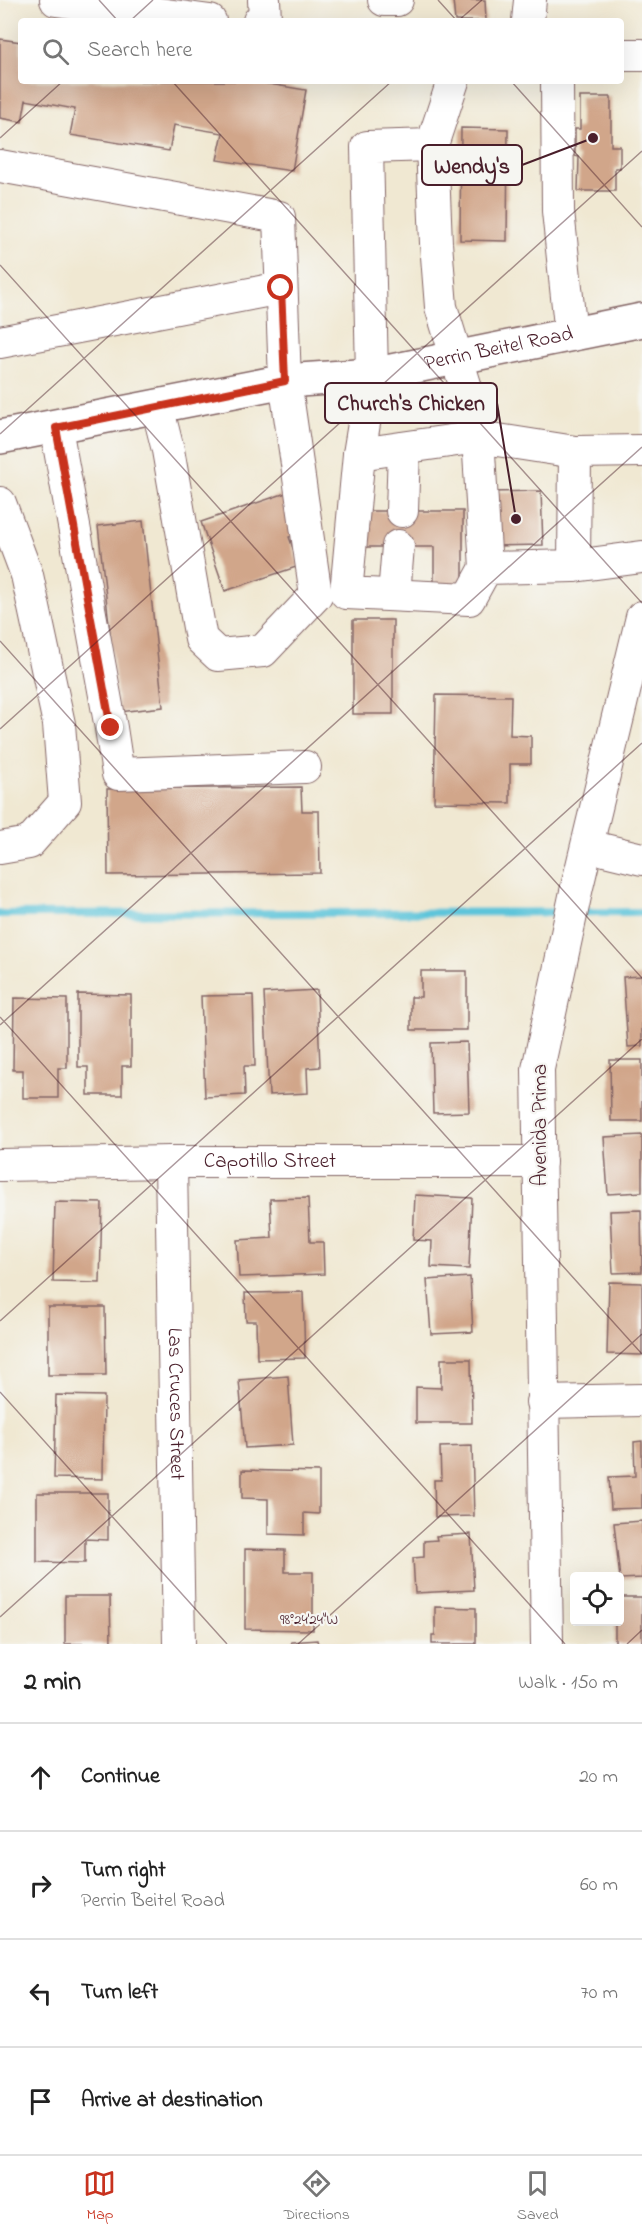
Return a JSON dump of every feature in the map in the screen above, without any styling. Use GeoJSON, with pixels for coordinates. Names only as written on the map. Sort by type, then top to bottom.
{"type":"FeatureCollection","features":[{"type":"Feature","properties":{"kind":"main road","name":"Perrin Beitel Road"},"geometry":{"type":"LineString","coordinates":[[1,431],[56,428],[285,381],[372,375],[642,320]]}},
{"type":"Feature","properties":{"kind":"street"},"geometry":{"type":"LineString","coordinates":[[56,0],[188,18]]}},
{"type":"Feature","properties":{"kind":"street"},"geometry":{"type":"LineString","coordinates":[[264,0],[265,18]]}},
{"type":"Feature","properties":{"kind":"street"},"geometry":{"type":"LineString","coordinates":[[384,0],[397,0]]}},
{"type":"Feature","properties":{"kind":"street"},"geometry":{"type":"LineString","coordinates":[[528,18],[530,0]]}},
{"type":"Feature","properties":{"kind":"street"},"geometry":{"type":"LineString","coordinates":[[624,55],[642,55]]}},
{"type":"Feature","properties":{"kind":"street"},"geometry":{"type":"LineString","coordinates":[[432,145],[367,147],[372,375],[358,454],[346,593],[469,599],[486,568],[478,437],[441,307],[436,243],[432,145],[452,84]]}},
{"type":"Feature","properties":{"kind":"street"},"geometry":{"type":"LineString","coordinates":[[557,84],[558,211],[571,334]]}},
{"type":"Feature","properties":{"kind":"street"},"geometry":{"type":"LineString","coordinates":[[0,166],[279,217],[285,381],[316,595],[263,651],[218,654],[201,639],[168,450],[157,406]]}},
{"type":"Feature","properties":{"kind":"street"},"geometry":{"type":"LineString","coordinates":[[0,342],[281,288]]}},
{"type":"Feature","properties":{"kind":"street"},"geometry":{"type":"LineString","coordinates":[[56,428],[118,774],[305,767]]}},
{"type":"Feature","properties":{"kind":"street"},"geometry":{"type":"LineString","coordinates":[[358,454],[478,437],[575,452],[642,451]]}},
{"type":"Feature","properties":{"kind":"street"},"geometry":{"type":"LineString","coordinates":[[402,511],[404,448]]}},
{"type":"Feature","properties":{"kind":"street"},"geometry":{"type":"LineString","coordinates":[[574,566],[575,452]]}},
{"type":"Feature","properties":{"kind":"street"},"geometry":{"type":"LineString","coordinates":[[0,503],[27,575],[57,712],[65,802],[29,843],[0,848]]}},
{"type":"Feature","properties":{"kind":"street"},"geometry":{"type":"LineString","coordinates":[[394,595],[398,546]]}},
{"type":"Feature","properties":{"kind":"street"},"geometry":{"type":"LineString","coordinates":[[486,568],[574,566],[642,556]]}},
{"type":"Feature","properties":{"kind":"street","name":"Avenida Prima"},"geometry":{"type":"LineString","coordinates":[[547,1644],[538,1069],[577,887],[642,617]]}},
{"type":"Feature","properties":{"kind":"street"},"geometry":{"type":"LineString","coordinates":[[588,846],[642,859]]}},
{"type":"Feature","properties":{"kind":"street","name":"Capotillo Street"},"geometry":{"type":"LineString","coordinates":[[0,1165],[171,1162],[540,1162]]}},
{"type":"Feature","properties":{"kind":"street","name":"Las Cruces Street"},"geometry":{"type":"LineString","coordinates":[[171,1162],[179,1644]]}},
{"type":"Feature","properties":{"kind":"street"},"geometry":{"type":"LineString","coordinates":[[542,1402],[642,1400]]}},
{"type":"Feature","properties":{"kind":"building"},"geometry":{"type":"Polygon","coordinates":[[[453,0],[485,0],[486,18],[455,18],[453,0]]]}},
{"type":"Feature","properties":{"kind":"building"},"geometry":{"type":"Polygon","coordinates":[[[0,39],[18,42],[18,84],[269,84],[306,90],[292,171],[217,160],[223,133],[174,125],[169,151],[70,135],[75,109],[26,100],[22,122],[0,118],[0,39]]]}},
{"type":"Feature","properties":{"kind":"building"},"geometry":{"type":"Polygon","coordinates":[[[580,97],[611,97],[611,146],[620,146],[620,168],[615,168],[615,191],[578,191],[579,157],[575,156],[575,129],[580,129],[580,97]]]}},
{"type":"Feature","properties":{"kind":"building"},"geometry":{"type":"Polygon","coordinates":[[[461,128],[508,129],[507,241],[460,240],[461,128]]]}},
{"type":"Feature","properties":{"kind":"building"},"geometry":{"type":"Polygon","coordinates":[[[541,491],[543,545],[492,546],[490,492],[541,491]]]}},
{"type":"Feature","properties":{"kind":"building"},"geometry":{"type":"Polygon","coordinates":[[[286,493],[300,534],[289,537],[299,566],[225,591],[201,522],[286,493]]]}},
{"type":"Feature","properties":{"kind":"building"},"geometry":{"type":"Polygon","coordinates":[[[366,511],[463,511],[463,592],[434,591],[434,547],[365,547],[366,511]]]}},
{"type":"Feature","properties":{"kind":"building"},"geometry":{"type":"Polygon","coordinates":[[[143,521],[163,707],[119,712],[98,526],[143,521]]]}},
{"type":"Feature","properties":{"kind":"building"},"geometry":{"type":"Polygon","coordinates":[[[353,620],[393,620],[393,714],[353,714],[353,620]]]}},
{"type":"Feature","properties":{"kind":"building"},"geometry":{"type":"Polygon","coordinates":[[[436,695],[511,696],[510,735],[531,736],[531,764],[510,764],[510,803],[434,802],[436,695]]]}},
{"type":"Feature","properties":{"kind":"building"},"geometry":{"type":"Polygon","coordinates":[[[301,787],[302,811],[319,811],[320,873],[108,875],[107,789],[301,787]]]}},
{"type":"Feature","properties":{"kind":"building"},"geometry":{"type":"Polygon","coordinates":[[[421,971],[467,971],[467,1030],[411,1030],[411,997],[421,997],[421,971]]]}},
{"type":"Feature","properties":{"kind":"building"},"geometry":{"type":"Polygon","coordinates":[[[642,976],[642,1046],[628,1047],[623,977],[642,976]]]}},
{"type":"Feature","properties":{"kind":"building"},"geometry":{"type":"Polygon","coordinates":[[[317,990],[320,1067],[307,1068],[308,1093],[269,1095],[264,993],[317,990]]]}},
{"type":"Feature","properties":{"kind":"building"},"geometry":{"type":"Polygon","coordinates":[[[78,994],[131,995],[131,1066],[122,1066],[122,1095],[88,1095],[88,1067],[78,1067],[78,994]]]}},
{"type":"Feature","properties":{"kind":"building"},"geometry":{"type":"Polygon","coordinates":[[[253,995],[255,1066],[244,1066],[245,1095],[205,1097],[201,996],[253,995]]]}},
{"type":"Feature","properties":{"kind":"building"},"geometry":{"type":"Polygon","coordinates":[[[14,998],[67,999],[67,1068],[58,1068],[58,1098],[23,1098],[23,1070],[13,1070],[14,998]]]}},
{"type":"Feature","properties":{"kind":"building"},"geometry":{"type":"Polygon","coordinates":[[[467,1042],[469,1112],[433,1113],[431,1043],[467,1042]]]}},
{"type":"Feature","properties":{"kind":"building"},"geometry":{"type":"Polygon","coordinates":[[[610,1060],[642,1060],[642,1121],[611,1121],[610,1060]]]}},
{"type":"Feature","properties":{"kind":"building"},"geometry":{"type":"Polygon","coordinates":[[[642,1135],[642,1192],[608,1194],[604,1137],[642,1135]]]}},
{"type":"Feature","properties":{"kind":"building"},"geometry":{"type":"Polygon","coordinates":[[[415,1195],[472,1198],[469,1269],[431,1267],[432,1241],[413,1240],[415,1195]]]}},
{"type":"Feature","properties":{"kind":"building"},"geometry":{"type":"Polygon","coordinates":[[[308,1198],[310,1242],[323,1242],[324,1274],[239,1277],[237,1240],[272,1238],[270,1199],[308,1198]]]}},
{"type":"Feature","properties":{"kind":"building"},"geometry":{"type":"Polygon","coordinates":[[[55,1202],[102,1203],[100,1283],[53,1282],[55,1202]]]}},
{"type":"Feature","properties":{"kind":"building"},"geometry":{"type":"Polygon","coordinates":[[[641,1210],[642,1272],[613,1273],[610,1211],[641,1210]]]}},
{"type":"Feature","properties":{"kind":"building"},"geometry":{"type":"Polygon","coordinates":[[[470,1277],[473,1332],[431,1334],[427,1280],[470,1277]]]}},
{"type":"Feature","properties":{"kind":"building"},"geometry":{"type":"Polygon","coordinates":[[[609,1282],[642,1283],[642,1355],[607,1354],[609,1282]]]}},
{"type":"Feature","properties":{"kind":"building"},"geometry":{"type":"Polygon","coordinates":[[[303,1292],[305,1358],[257,1359],[256,1321],[246,1321],[245,1293],[303,1292]]]}},
{"type":"Feature","properties":{"kind":"building"},"geometry":{"type":"Polygon","coordinates":[[[48,1307],[105,1307],[106,1375],[48,1375],[48,1307]]]}},
{"type":"Feature","properties":{"kind":"building"},"geometry":{"type":"Polygon","coordinates":[[[441,1359],[471,1359],[472,1423],[416,1423],[416,1387],[441,1388],[441,1359]]]}},
{"type":"Feature","properties":{"kind":"building"},"geometry":{"type":"Polygon","coordinates":[[[288,1376],[293,1445],[245,1448],[239,1380],[288,1376]]]}},
{"type":"Feature","properties":{"kind":"building"},"geometry":{"type":"Polygon","coordinates":[[[56,1395],[104,1396],[103,1479],[54,1478],[56,1395]]]}},
{"type":"Feature","properties":{"kind":"building"},"geometry":{"type":"Polygon","coordinates":[[[642,1441],[642,1508],[611,1509],[609,1477],[635,1476],[634,1442],[642,1441]]]}},
{"type":"Feature","properties":{"kind":"building"},"geometry":{"type":"Polygon","coordinates":[[[472,1446],[474,1516],[435,1517],[434,1480],[441,1480],[440,1447],[472,1446]]]}},
{"type":"Feature","properties":{"kind":"building"},"geometry":{"type":"Polygon","coordinates":[[[242,1470],[319,1472],[319,1514],[304,1513],[304,1535],[268,1534],[268,1499],[242,1498],[242,1470]]]}},
{"type":"Feature","properties":{"kind":"building"},"geometry":{"type":"Polygon","coordinates":[[[37,1493],[108,1493],[108,1540],[85,1539],[85,1563],[37,1562],[37,1493]]]}},
{"type":"Feature","properties":{"kind":"building"},"geometry":{"type":"Polygon","coordinates":[[[642,1521],[642,1578],[624,1579],[624,1572],[619,1572],[614,1523],[642,1521]]]}},
{"type":"Feature","properties":{"kind":"building"},"geometry":{"type":"Polygon","coordinates":[[[471,1534],[474,1590],[415,1593],[413,1558],[424,1557],[424,1541],[437,1540],[436,1536],[471,1534]]]}},
{"type":"Feature","properties":{"kind":"building"},"geometry":{"type":"Polygon","coordinates":[[[245,1549],[285,1550],[285,1572],[313,1572],[313,1630],[245,1629],[245,1549]]]}},
{"type":"Feature","properties":{"kind":"building"},"geometry":{"type":"Polygon","coordinates":[[[65,1596],[110,1596],[111,1644],[65,1644],[65,1596]]]}},
{"type":"Feature","properties":{"kind":"building"},"geometry":{"type":"Polygon","coordinates":[[[624,1597],[642,1597],[642,1644],[615,1644],[615,1626],[624,1626],[624,1597]]]}},
{"type":"Feature","properties":{"kind":"building"},"geometry":{"type":"Polygon","coordinates":[[[435,1607],[476,1608],[476,1644],[432,1644],[432,1635],[435,1635],[435,1607]]]}},
{"type":"Feature","properties":{"kind":"building"},"geometry":{"type":"Polygon","coordinates":[[[317,1640],[318,1644],[291,1644],[291,1642],[317,1640]]]}},
{"type":"Feature","properties":{"kind":"waterway"},"geometry":{"type":"LineString","coordinates":[[0,914],[642,912]]}},
{"type":"Feature","properties":{"kind":"place","name":"Wendy's"},"geometry":{"type":"Point","coordinates":[593,138]}},
{"type":"Feature","properties":{"kind":"place","name":"Church's Chicken"},"geometry":{"type":"Point","coordinates":[516,519]}},
{"type":"Feature","properties":{"kind":"route"},"geometry":{"type":"LineString","coordinates":[[111,728],[56,428],[285,381],[281,288]]}}]}
